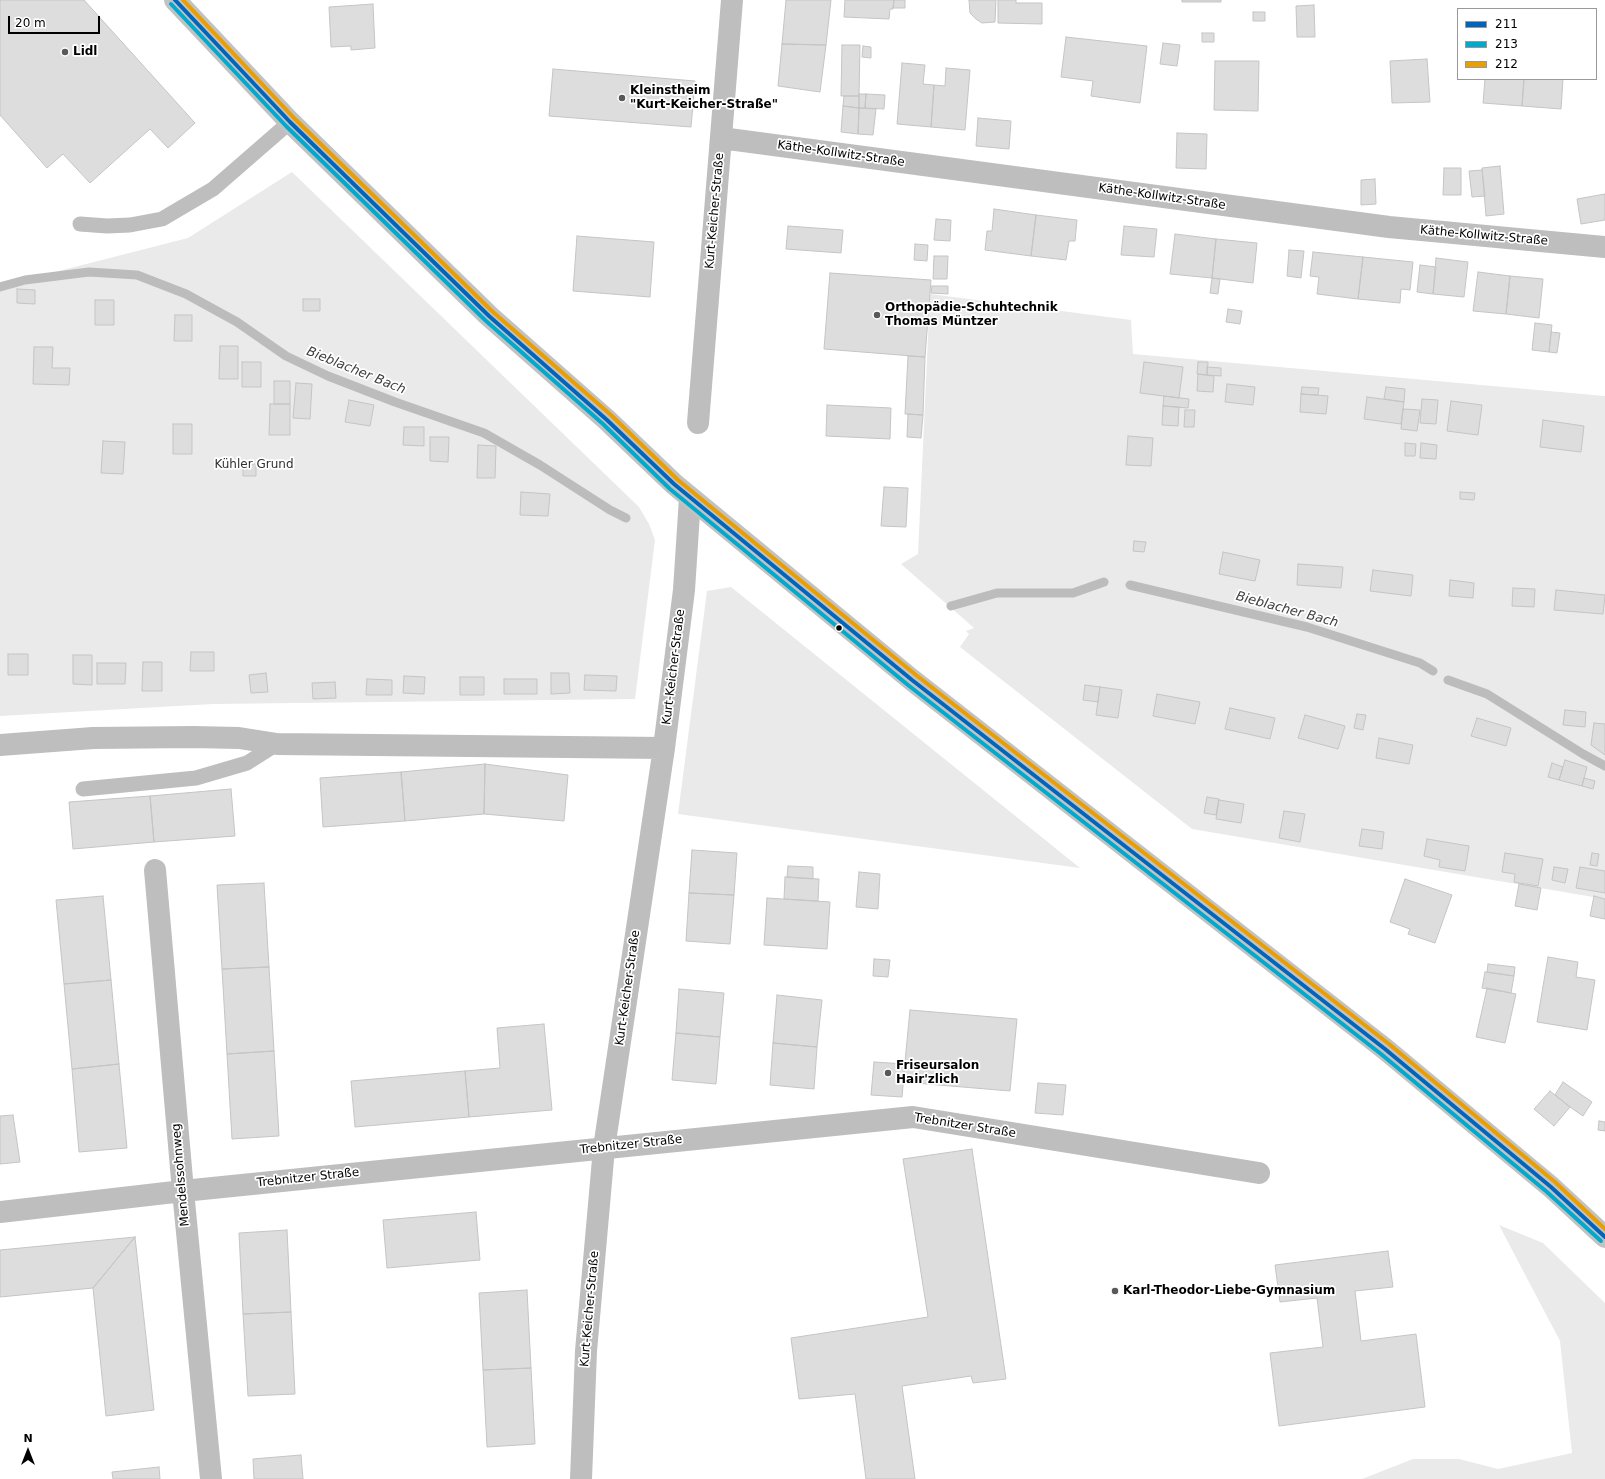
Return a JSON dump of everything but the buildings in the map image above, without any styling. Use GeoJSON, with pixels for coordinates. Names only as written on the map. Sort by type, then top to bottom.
{"type":"FeatureCollection","features":[{"type":"Feature","properties":{"kind":"main road"},"geometry":{"type":"LineString","coordinates":[[175,0],[290,122],[489,316],[607,420],[690,498],[912,680],[1385,1049],[1551,1187],[1605,1237]]}},
{"type":"Feature","properties":{"kind":"street","name":"Kurt-Keicher-Straße"},"geometry":{"type":"LineString","coordinates":[[698,422],[732,0]]}},
{"type":"Feature","properties":{"kind":"street","name":"Käthe-Kollwitz-Straße"},"geometry":{"type":"LineString","coordinates":[[721,138],[1389,227],[1605,247]]}},
{"type":"Feature","properties":{"kind":"street","name":"Kurt-Keicher-Straße"},"geometry":{"type":"LineString","coordinates":[[581,1479],[586,1351],[604,1148],[664,748],[684,590],[690,498]]}},
{"type":"Feature","properties":{"kind":"street"},"geometry":{"type":"LineString","coordinates":[[0,745],[93,738],[193,737],[240,738],[277,744],[664,748]]}},
{"type":"Feature","properties":{"kind":"street","name":"Mendelssohnweg"},"geometry":{"type":"LineString","coordinates":[[155,870],[183,1191],[211,1479]]}},
{"type":"Feature","properties":{"kind":"street","name":"Trebnitzer Straße"},"geometry":{"type":"LineString","coordinates":[[0,1212],[183,1191],[913,1117],[1259,1173]]}},
{"type":"Feature","properties":{"kind":"lane"},"geometry":{"type":"LineString","coordinates":[[80,224],[107,226],[162,219],[213,190],[290,122]]}},
{"type":"Feature","properties":{"kind":"lane"},"geometry":{"type":"LineString","coordinates":[[83,789],[196,778],[247,763],[277,744]]}},
{"type":"Feature","properties":{"kind":"green space","name":"Kühler Grund"},"geometry":{"type":"Polygon","coordinates":[[[292,172],[639,507],[649,524],[655,540],[635,699],[213,704],[0,716],[0,286],[188,238],[292,172]]]}},
{"type":"Feature","properties":{"kind":"green space"},"geometry":{"type":"Polygon","coordinates":[[[930,294],[1131,320],[1133,354],[1605,396],[1605,899],[1192,829],[960,647],[969,634],[966,631],[974,628],[901,564],[918,554],[930,294]]]}},
{"type":"Feature","properties":{"kind":"green space"},"geometry":{"type":"Polygon","coordinates":[[[731,587],[1080,868],[678,814],[707,591],[731,587]]]}},
{"type":"Feature","properties":{"kind":"green space"},"geometry":{"type":"Polygon","coordinates":[[[1499,1225],[1543,1243],[1605,1303],[1605,1479],[1362,1479],[1413,1459],[1459,1459],[1498,1469],[1572,1453],[1560,1341],[1499,1225]]]}},
{"type":"Feature","properties":{"kind":"waterway","name":"Bieblacher Bach"},"geometry":{"type":"LineString","coordinates":[[0,287],[25,280],[89,272],[137,275],[186,294],[237,322],[286,356],[328,376],[395,402],[484,433],[540,465],[610,510],[626,518]]}},
{"type":"Feature","properties":{"kind":"waterway","name":"Bieblacher Bach"},"geometry":{"type":"LineString","coordinates":[[951,606],[997,593],[1073,593],[1104,582]]}},
{"type":"Feature","properties":{"kind":"waterway","name":"Bieblacher Bach"},"geometry":{"type":"LineString","coordinates":[[1130,585],[1307,627],[1420,663],[1433,671]]}},
{"type":"Feature","properties":{"kind":"waterway","name":"Bieblacher Bach"},"geometry":{"type":"LineString","coordinates":[[1448,680],[1487,694],[1583,754],[1605,766]]}},
{"type":"Feature","properties":{"kind":"transit line","name":"211"},"geometry":{"type":"LineString","coordinates":[[175,0],[290,122],[489,316],[607,420],[674,484],[912,680],[1385,1049],[1551,1187],[1605,1237]]}},
{"type":"Feature","properties":{"kind":"transit line","name":"212"},"geometry":{"type":"LineString","coordinates":[[183,0],[294,118],[493,312],[611,415],[678,480],[916,675],[1389,1044],[1555,1182],[1605,1229]]}},
{"type":"Feature","properties":{"kind":"transit line","name":"213"},"geometry":{"type":"LineString","coordinates":[[171,4],[286,126],[485,320],[603,424],[670,489],[908,685],[1381,1054],[1547,1192],[1601,1241]]}},
{"type":"Feature","properties":{"kind":"place","name":"Lidl"},"geometry":{"type":"Point","coordinates":[65,52]}},
{"type":"Feature","properties":{"kind":"place","name":"Kleinstheim \"Kurt-Keicher-Straße\""},"geometry":{"type":"Point","coordinates":[622,98]}},
{"type":"Feature","properties":{"kind":"place","name":"Orthopädie-Schuhtechnik Thomas Müntzer"},"geometry":{"type":"Point","coordinates":[877,315]}},
{"type":"Feature","properties":{"kind":"place","name":"Friseursalon Hair'zlich"},"geometry":{"type":"Point","coordinates":[888,1073]}},
{"type":"Feature","properties":{"kind":"place","name":"Karl-Theodor-Liebe-Gymnasium"},"geometry":{"type":"Point","coordinates":[1115,1291]}}]}
